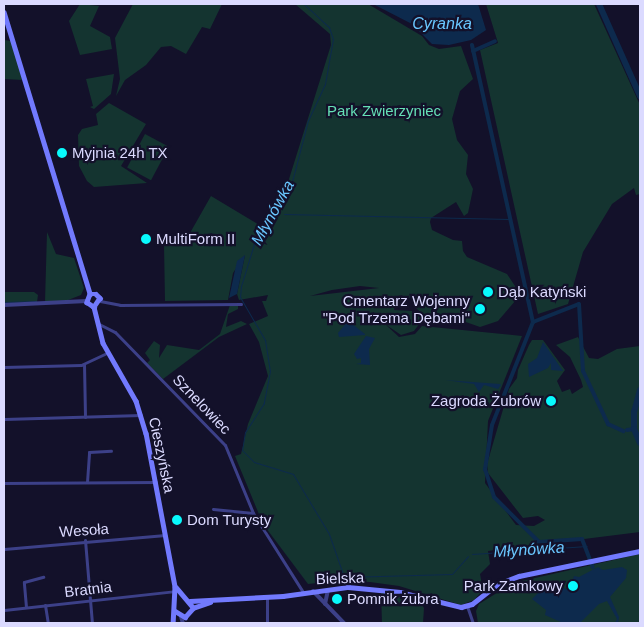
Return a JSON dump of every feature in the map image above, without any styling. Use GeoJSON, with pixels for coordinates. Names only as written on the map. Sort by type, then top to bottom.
{"type":"FeatureCollection","features":[{"type":"Feature","properties":{"kind":"main road"},"geometry":{"type":"LineString","coordinates":[[4,12],[16,45],[90,294],[87,301],[94,306],[100,301],[97,294],[90,294]]}},
{"type":"Feature","properties":{"kind":"main road","name":"Cieszyńska"},"geometry":{"type":"LineString","coordinates":[[94,306],[99,334],[141,415],[166,535],[176,589],[176,604]]}},
{"type":"Feature","properties":{"kind":"main road"},"geometry":{"type":"LineString","coordinates":[[468,606],[493,587],[508,580],[640,551]]}},
{"type":"Feature","properties":{"kind":"main road","name":"Bielska"},"geometry":{"type":"LineString","coordinates":[[190,601],[267,597],[331,587],[395,591],[456,607],[468,606]]}},
{"type":"Feature","properties":{"kind":"main road","name":"Cieszyńska"},"geometry":{"type":"LineString","coordinates":[[176,589],[184,598]]}},
{"type":"Feature","properties":{"kind":"main road"},"geometry":{"type":"LineString","coordinates":[[184,598],[190,601],[193,608],[187,616],[181,616],[172,623],[176,604],[184,598]]}},
{"type":"Feature","properties":{"kind":"main road","name":"Bielska"},"geometry":{"type":"LineString","coordinates":[[193,608],[212,601]]}},
{"type":"Feature","properties":{"kind":"main road"},"geometry":{"type":"LineString","coordinates":[[175,611],[181,616]]}},
{"type":"Feature","properties":{"kind":"street"},"geometry":{"type":"LineString","coordinates":[[4,305],[87,301]]}},
{"type":"Feature","properties":{"kind":"street"},"geometry":{"type":"LineString","coordinates":[[100,301],[119,305],[241,304]]}},
{"type":"Feature","properties":{"kind":"street","name":"Sznelowiec"},"geometry":{"type":"LineString","coordinates":[[97,322],[116,332],[219,437],[234,461],[253,513],[303,592]]}},
{"type":"Feature","properties":{"kind":"street"},"geometry":{"type":"LineString","coordinates":[[99,334],[106,327]]}},
{"type":"Feature","properties":{"kind":"street"},"geometry":{"type":"LineString","coordinates":[[4,367],[84,364],[108,353]]}},
{"type":"Feature","properties":{"kind":"street"},"geometry":{"type":"LineString","coordinates":[[84,364],[85,417]]}},
{"type":"Feature","properties":{"kind":"street"},"geometry":{"type":"LineString","coordinates":[[4,419],[141,415]]}},
{"type":"Feature","properties":{"kind":"street"},"geometry":{"type":"LineString","coordinates":[[87,482],[89,452],[111,451]]}},
{"type":"Feature","properties":{"kind":"street"},"geometry":{"type":"LineString","coordinates":[[4,483],[156,482]]}},
{"type":"Feature","properties":{"kind":"street"},"geometry":{"type":"LineString","coordinates":[[212,509],[253,513]]}},
{"type":"Feature","properties":{"kind":"street","name":"Wesoła"},"geometry":{"type":"LineString","coordinates":[[4,549],[85,540],[166,535]]}},
{"type":"Feature","properties":{"kind":"street"},"geometry":{"type":"LineString","coordinates":[[85,540],[92,623]]}},
{"type":"Feature","properties":{"kind":"street"},"geometry":{"type":"LineString","coordinates":[[26,608],[24,582],[43,577]]}},
{"type":"Feature","properties":{"kind":"street"},"geometry":{"type":"LineString","coordinates":[[325,604],[325,595],[331,587]]}},
{"type":"Feature","properties":{"kind":"street","name":"Bratnia"},"geometry":{"type":"LineString","coordinates":[[4,610],[176,589]]}},
{"type":"Feature","properties":{"kind":"street"},"geometry":{"type":"LineString","coordinates":[[312,591],[344,623]]}},
{"type":"Feature","properties":{"kind":"street"},"geometry":{"type":"LineString","coordinates":[[266,623],[267,597]]}},
{"type":"Feature","properties":{"kind":"street"},"geometry":{"type":"LineString","coordinates":[[45,605],[48,623]]}},
{"type":"Feature","properties":{"kind":"street"},"geometry":{"type":"LineString","coordinates":[[468,606],[473,623]]}},
{"type":"Feature","properties":{"kind":"street"},"geometry":{"type":"LineString","coordinates":[[181,616],[183,623]]}},
{"type":"Feature","properties":{"kind":"street"},"geometry":{"type":"LineString","coordinates":[[183,623],[187,616]]}},
{"type":"Feature","properties":{"kind":"green space"},"geometry":{"type":"Polygon","coordinates":[[[80,4],[99,6],[90,26],[110,37],[112,49],[80,55],[69,21],[80,4]]]}},
{"type":"Feature","properties":{"kind":"green space"},"geometry":{"type":"Polygon","coordinates":[[[133,4],[222,4],[210,29],[202,27],[186,54],[171,46],[161,47],[146,65],[125,80],[116,96],[120,79],[115,38],[133,4]]]}},
{"type":"Feature","properties":{"kind":"green space","name":"Park Zwierzyniec"},"geometry":{"type":"Polygon","coordinates":[[[295,4],[368,4],[422,36],[429,45],[439,49],[461,46],[473,79],[460,91],[452,119],[457,140],[468,155],[466,174],[473,189],[468,213],[464,216],[456,202],[431,218],[430,222],[432,230],[453,240],[462,241],[463,251],[467,257],[507,274],[515,286],[516,300],[498,321],[480,327],[443,314],[427,318],[416,308],[414,298],[398,297],[394,310],[413,311],[423,319],[414,331],[401,335],[385,324],[399,337],[415,334],[422,326],[522,336],[488,421],[485,483],[516,525],[534,526],[545,520],[538,516],[523,518],[488,473],[487,464],[509,389],[517,378],[518,370],[532,340],[543,340],[565,370],[557,381],[562,392],[570,389],[572,394],[583,387],[581,380],[570,357],[556,345],[578,337],[589,358],[598,359],[617,349],[640,346],[640,532],[488,551],[490,564],[480,574],[483,590],[474,600],[461,605],[399,586],[370,582],[337,581],[308,584],[263,524],[235,456],[241,454],[248,424],[268,376],[259,342],[249,324],[268,316],[262,301],[266,301],[268,295],[239,300],[237,294],[245,255],[233,273],[228,300],[165,301],[164,245],[178,245],[180,233],[190,233],[211,196],[261,226],[284,195],[331,45],[330,34],[295,4]],[[360,286],[332,290],[310,296],[379,288],[360,286]]]}},
{"type":"Feature","properties":{"kind":"green space"},"geometry":{"type":"Polygon","coordinates":[[[486,4],[594,4],[640,105],[640,194],[636,195],[634,188],[612,204],[583,252],[568,304],[538,314],[480,50],[498,43],[486,4]]]}},
{"type":"Feature","properties":{"kind":"green space"},"geometry":{"type":"Polygon","coordinates":[[[4,40],[11,41],[23,80],[4,79],[4,40]]]}},
{"type":"Feature","properties":{"kind":"green space"},"geometry":{"type":"Polygon","coordinates":[[[114,74],[111,94],[94,109],[90,107],[93,106],[86,79],[114,74]]]}},
{"type":"Feature","properties":{"kind":"green space"},"geometry":{"type":"Polygon","coordinates":[[[109,103],[146,124],[121,166],[147,183],[94,187],[87,181],[79,166],[78,135],[82,129],[98,125],[96,114],[109,103]]]}},
{"type":"Feature","properties":{"kind":"green space"},"geometry":{"type":"Polygon","coordinates":[[[145,134],[169,147],[151,180],[127,168],[145,134]]]}},
{"type":"Feature","properties":{"kind":"green space"},"geometry":{"type":"Polygon","coordinates":[[[47,232],[56,254],[74,258],[84,288],[81,295],[63,302],[45,302],[47,232]]]}},
{"type":"Feature","properties":{"kind":"green space"},"geometry":{"type":"Polygon","coordinates":[[[4,292],[34,292],[38,295],[37,302],[4,303],[4,292]]]}},
{"type":"Feature","properties":{"kind":"green space"},"geometry":{"type":"Polygon","coordinates":[[[230,305],[238,306],[238,309],[228,314],[226,327],[241,321],[247,324],[219,337],[163,379],[147,363],[150,360],[145,353],[154,341],[160,345],[159,358],[167,345],[199,350],[220,334],[230,305]]]}},
{"type":"Feature","properties":{"kind":"green space","name":"Park Zamkowy"},"geometry":{"type":"Polygon","coordinates":[[[640,554],[640,623],[478,623],[476,611],[479,604],[513,583],[640,554]]]}},
{"type":"Feature","properties":{"kind":"green space"},"geometry":{"type":"Polygon","coordinates":[[[381,592],[419,601],[424,608],[423,623],[382,623],[381,592]]]}},
{"type":"Feature","properties":{"kind":"water","name":"Cyranka"},"geometry":{"type":"Polygon","coordinates":[[[373,4],[478,4],[486,30],[471,40],[449,45],[432,44],[412,24],[373,4]]]}},
{"type":"Feature","properties":{"kind":"water"},"geometry":{"type":"Polygon","coordinates":[[[245,255],[237,294],[229,298],[237,261],[245,255]]]}},
{"type":"Feature","properties":{"kind":"water"},"geometry":{"type":"Polygon","coordinates":[[[348,321],[365,335],[339,337],[338,333],[348,321]]]}},
{"type":"Feature","properties":{"kind":"water"},"geometry":{"type":"Polygon","coordinates":[[[366,336],[375,338],[369,349],[370,365],[356,364],[361,363],[361,358],[357,359],[354,354],[366,336]]]}},
{"type":"Feature","properties":{"kind":"water"},"geometry":{"type":"Polygon","coordinates":[[[543,342],[563,371],[551,370],[551,363],[548,368],[529,377],[528,364],[537,358],[543,342]]]}},
{"type":"Feature","properties":{"kind":"water"},"geometry":{"type":"Polygon","coordinates":[[[445,380],[501,385],[498,389],[484,385],[479,392],[474,384],[445,380]]]}},
{"type":"Feature","properties":{"kind":"water"},"geometry":{"type":"Polygon","coordinates":[[[598,567],[603,570],[622,567],[627,570],[626,578],[610,597],[619,617],[618,623],[615,623],[617,619],[607,601],[599,604],[580,623],[563,623],[545,615],[546,610],[532,599],[542,589],[559,586],[569,590],[574,576],[579,577],[598,567]]]}},
{"type":"Feature","properties":{"kind":"waterway","name":"Młynówka"},"geometry":{"type":"LineString","coordinates":[[304,4],[329,27],[333,39],[325,84],[308,120],[292,182],[254,244],[241,286],[240,297],[265,340],[270,371],[264,403],[245,432],[242,450],[254,462],[293,474],[329,534],[344,577],[452,574],[468,556]]}},
{"type":"Feature","properties":{"kind":"waterway"},"geometry":{"type":"LineString","coordinates":[[599,4],[640,96]]}},
{"type":"Feature","properties":{"kind":"waterway"},"geometry":{"type":"LineString","coordinates":[[473,51],[495,41]]}},
{"type":"Feature","properties":{"kind":"waterway"},"geometry":{"type":"LineString","coordinates":[[472,45],[533,322],[492,425],[485,469],[494,497],[539,542],[582,539],[593,567]]}},
{"type":"Feature","properties":{"kind":"waterway"},"geometry":{"type":"LineString","coordinates":[[284,214],[510,219]]}},
{"type":"Feature","properties":{"kind":"waterway"},"geometry":{"type":"LineString","coordinates":[[4,302],[36,301]]}},
{"type":"Feature","properties":{"kind":"waterway"},"geometry":{"type":"LineString","coordinates":[[533,322],[579,304],[583,371],[608,424],[623,431]]}},
{"type":"Feature","properties":{"kind":"waterway"},"geometry":{"type":"LineString","coordinates":[[640,390],[634,412],[634,429],[640,443]]}},
{"type":"Feature","properties":{"kind":"waterway"},"geometry":{"type":"LineString","coordinates":[[627,430],[634,429]]}},
{"type":"Feature","properties":{"kind":"waterway","name":"Młynówka"},"geometry":{"type":"LineString","coordinates":[[472,554],[587,546]]}},
{"type":"Feature","properties":{"kind":"place","name":"Myjnia 24h TX"},"geometry":{"type":"Point","coordinates":[62,153]}},
{"type":"Feature","properties":{"kind":"place","name":"MultiForm II"},"geometry":{"type":"Point","coordinates":[146,239]}},
{"type":"Feature","properties":{"kind":"place","name":"Dąb Katyński"},"geometry":{"type":"Point","coordinates":[488,292]}},
{"type":"Feature","properties":{"kind":"place","name":"Cmentarz Wojenny \"Pod Trzema Dębami\""},"geometry":{"type":"Point","coordinates":[480,309]}},
{"type":"Feature","properties":{"kind":"place","name":"Zagroda Żubrów"},"geometry":{"type":"Point","coordinates":[551,401]}},
{"type":"Feature","properties":{"kind":"place","name":"Dom Turysty"},"geometry":{"type":"Point","coordinates":[177,520]}},
{"type":"Feature","properties":{"kind":"place","name":"Park Zamkowy"},"geometry":{"type":"Point","coordinates":[573,586]}},
{"type":"Feature","properties":{"kind":"place","name":"Pomnik żubra"},"geometry":{"type":"Point","coordinates":[337,599]}}]}
